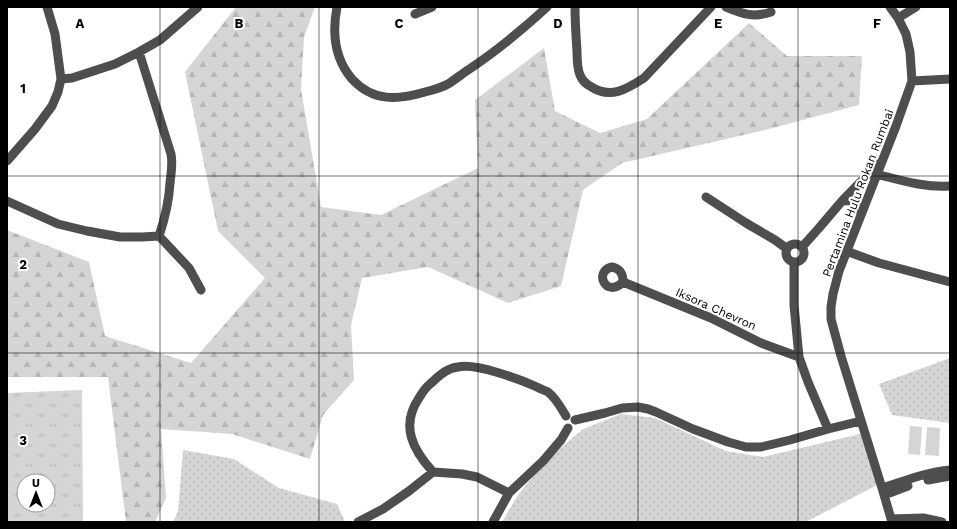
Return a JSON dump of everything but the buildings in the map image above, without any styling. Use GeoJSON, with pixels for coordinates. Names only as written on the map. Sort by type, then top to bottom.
{"type":"FeatureCollection","features":[{"type":"Feature","properties":{"kind":"street"},"geometry":{"type":"LineString","coordinates":[[7,161],[35,129],[52,106],[58,92],[61,79],[55,34],[47,7]]}},
{"type":"Feature","properties":{"kind":"street"},"geometry":{"type":"LineString","coordinates":[[61,79],[72,78],[115,64],[139,52],[160,40],[198,7]]}},
{"type":"Feature","properties":{"kind":"street"},"geometry":{"type":"LineString","coordinates":[[338,7],[335,23],[336,43],[340,60],[345,70],[365,90],[375,95],[389,98],[402,98],[416,95],[448,84],[506,43],[547,7]]}},
{"type":"Feature","properties":{"kind":"street"},"geometry":{"type":"LineString","coordinates":[[415,14],[432,7]]}},
{"type":"Feature","properties":{"kind":"street"},"geometry":{"type":"LineString","coordinates":[[575,7],[578,67],[580,77],[593,88],[612,93],[620,92],[633,86],[644,78],[711,7]]}},
{"type":"Feature","properties":{"kind":"street"},"geometry":{"type":"LineString","coordinates":[[726,7],[754,16],[771,12]]}},
{"type":"Feature","properties":{"kind":"street","name":"Pertamina Hulu Rokan Rumbai"},"geometry":{"type":"LineString","coordinates":[[890,7],[898,18],[909,42],[912,61],[912,81],[883,160],[876,174],[839,271],[833,294],[831,319],[891,520]]}},
{"type":"Feature","properties":{"kind":"street"},"geometry":{"type":"LineString","coordinates":[[898,18],[916,7]]}},
{"type":"Feature","properties":{"kind":"street"},"geometry":{"type":"LineString","coordinates":[[139,52],[171,154],[172,162],[167,209],[159,236]]}},
{"type":"Feature","properties":{"kind":"street"},"geometry":{"type":"LineString","coordinates":[[912,81],[950,79]]}},
{"type":"Feature","properties":{"kind":"street"},"geometry":{"type":"LineString","coordinates":[[802,247],[842,201],[883,160]]}},
{"type":"Feature","properties":{"kind":"street"},"geometry":{"type":"LineString","coordinates":[[876,174],[915,184],[939,187],[950,186]]}},
{"type":"Feature","properties":{"kind":"street"},"geometry":{"type":"LineString","coordinates":[[706,197],[786,248]]}},
{"type":"Feature","properties":{"kind":"street"},"geometry":{"type":"LineString","coordinates":[[842,201],[849,200],[855,203],[861,214]]}},
{"type":"Feature","properties":{"kind":"street"},"geometry":{"type":"LineString","coordinates":[[7,201],[58,224],[87,232],[120,237],[159,236]]}},
{"type":"Feature","properties":{"kind":"street"},"geometry":{"type":"LineString","coordinates":[[159,236],[189,268],[201,290]]}},
{"type":"Feature","properties":{"kind":"street"},"geometry":{"type":"LineString","coordinates":[[792,244],[802,247],[804,251],[802,259],[798,262],[789,261],[785,253],[786,248],[792,244]]}},
{"type":"Feature","properties":{"kind":"street"},"geometry":{"type":"LineString","coordinates":[[846,251],[878,263],[950,282]]}},
{"type":"Feature","properties":{"kind":"street"},"geometry":{"type":"LineString","coordinates":[[794,262],[794,305],[800,357],[808,382],[828,429]]}},
{"type":"Feature","properties":{"kind":"street","name":"Iksora Chevron"},"geometry":{"type":"LineString","coordinates":[[623,282],[710,318],[761,343],[800,357]]}},
{"type":"Feature","properties":{"kind":"street"},"geometry":{"type":"LineString","coordinates":[[433,472],[424,461],[412,438],[409,429],[409,419],[414,405],[426,388],[441,374],[457,366],[488,371],[520,380],[547,392],[559,404],[566,416]]}},
{"type":"Feature","properties":{"kind":"street"},"geometry":{"type":"LineString","coordinates":[[576,420],[622,408],[638,407],[648,409],[693,429],[746,447],[761,447],[861,421]]}},
{"type":"Feature","properties":{"kind":"street"},"geometry":{"type":"LineString","coordinates":[[566,416],[572,416],[576,420]]}},
{"type":"Feature","properties":{"kind":"street"},"geometry":{"type":"LineString","coordinates":[[566,416],[563,422],[568,428]]}},
{"type":"Feature","properties":{"kind":"street"},"geometry":{"type":"LineString","coordinates":[[493,522],[509,493],[542,461],[561,440],[568,428],[574,426],[576,420]]}},
{"type":"Feature","properties":{"kind":"street"},"geometry":{"type":"LineString","coordinates":[[883,492],[918,476],[950,470]]}},
{"type":"Feature","properties":{"kind":"street"},"geometry":{"type":"LineString","coordinates":[[358,522],[390,504],[433,472],[462,474],[477,477],[509,493]]}},
{"type":"Feature","properties":{"kind":"street"},"geometry":{"type":"LineString","coordinates":[[883,492],[921,481],[950,476]]}},
{"type":"Feature","properties":{"kind":"street"},"geometry":{"type":"LineString","coordinates":[[891,520],[923,518],[942,522]]}},
{"type":"Feature","properties":{"kind":"green space"},"geometry":{"type":"Polygon","coordinates":[[[236,7],[315,7],[304,37],[301,89],[321,207],[381,215],[478,168],[475,100],[544,48],[555,111],[600,133],[647,119],[749,23],[787,56],[862,56],[859,105],[765,130],[622,163],[583,190],[561,286],[508,303],[428,267],[362,278],[351,325],[354,380],[323,415],[310,459],[232,434],[161,429],[166,498],[155,522],[126,522],[108,377],[7,377],[7,230],[89,262],[105,336],[191,363],[265,278],[218,231],[185,72],[236,7]]]}},
{"type":"Feature","properties":{"kind":"green space"},"geometry":{"type":"Polygon","coordinates":[[[950,358],[950,423],[892,415],[879,384],[950,358]]]}},
{"type":"Feature","properties":{"kind":"green space"},"geometry":{"type":"Polygon","coordinates":[[[82,390],[83,522],[7,522],[7,393],[82,390]]]}},
{"type":"Feature","properties":{"kind":"green space"},"geometry":{"type":"Polygon","coordinates":[[[621,414],[655,418],[726,451],[763,457],[864,433],[879,484],[806,522],[502,522],[518,495],[545,462],[583,429],[621,414]]]}},
{"type":"Feature","properties":{"kind":"green space"},"geometry":{"type":"Polygon","coordinates":[[[910,426],[922,427],[920,455],[908,454],[910,426]]]}},
{"type":"Feature","properties":{"kind":"green space"},"geometry":{"type":"Polygon","coordinates":[[[927,427],[940,428],[939,456],[925,455],[927,427]]]}},
{"type":"Feature","properties":{"kind":"green space"},"geometry":{"type":"Polygon","coordinates":[[[183,450],[234,459],[279,488],[337,504],[345,522],[173,522],[178,511],[183,450]]]}}]}
